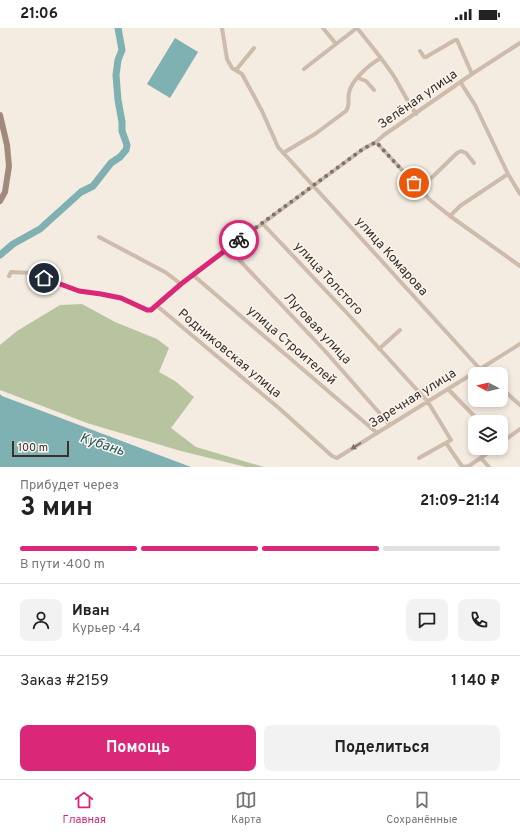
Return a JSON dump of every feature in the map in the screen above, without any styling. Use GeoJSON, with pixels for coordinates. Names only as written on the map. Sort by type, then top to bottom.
{"type":"FeatureCollection","features":[{"type":"Feature","properties":{"kind":"main road"},"geometry":{"type":"LineString","coordinates":[[0,115],[7,145],[9,166],[5,192],[0,201]]}},
{"type":"Feature","properties":{"kind":"street","name":"улица Комарова"},"geometry":{"type":"LineString","coordinates":[[222,28],[227,59],[232,68],[242,74],[262,111],[278,147],[478,367]]}},
{"type":"Feature","properties":{"kind":"street"},"geometry":{"type":"LineString","coordinates":[[323,28],[336,44]]}},
{"type":"Feature","properties":{"kind":"street"},"geometry":{"type":"LineString","coordinates":[[304,68],[357,28],[381,58],[416,114]]}},
{"type":"Feature","properties":{"kind":"street"},"geometry":{"type":"LineString","coordinates":[[420,51],[424,57],[426,57],[457,40],[472,74]]}},
{"type":"Feature","properties":{"kind":"street","name":"Зелёная улица"},"geometry":{"type":"LineString","coordinates":[[156,305],[228,248],[363,149],[376,142],[472,74],[520,43]]}},
{"type":"Feature","properties":{"kind":"street"},"geometry":{"type":"LineString","coordinates":[[236,70],[254,48]]}},
{"type":"Feature","properties":{"kind":"street"},"geometry":{"type":"LineString","coordinates":[[283,153],[315,134],[346,111],[349,107],[349,93],[351,87],[372,63],[381,58]]}},
{"type":"Feature","properties":{"kind":"street"},"geometry":{"type":"LineString","coordinates":[[358,78],[366,80],[374,90]]}},
{"type":"Feature","properties":{"kind":"street"},"geometry":{"type":"LineString","coordinates":[[461,83],[475,105],[508,174],[520,194]]}},
{"type":"Feature","properties":{"kind":"street"},"geometry":{"type":"LineString","coordinates":[[376,142],[430,200],[520,266]]}},
{"type":"Feature","properties":{"kind":"street"},"geometry":{"type":"LineString","coordinates":[[420,189],[457,153],[461,151],[466,153],[474,163]]}},
{"type":"Feature","properties":{"kind":"street"},"geometry":{"type":"LineString","coordinates":[[450,216],[460,206],[508,174]]}},
{"type":"Feature","properties":{"kind":"street","name":"улица Толстого"},"geometry":{"type":"LineString","coordinates":[[262,223],[428,402],[451,440],[446,443]]}},
{"type":"Feature","properties":{"kind":"street"},"geometry":{"type":"LineString","coordinates":[[99,237],[165,272],[181,284]]}},
{"type":"Feature","properties":{"kind":"street","name":"Луговая улица"},"geometry":{"type":"LineString","coordinates":[[228,248],[326,352],[390,425]]}},
{"type":"Feature","properties":{"kind":"street"},"geometry":{"type":"LineString","coordinates":[[9,276],[12,272],[31,273],[79,291],[121,298],[147,310],[151,310],[156,305]]}},
{"type":"Feature","properties":{"kind":"street","name":"улица Строителей"},"geometry":{"type":"LineString","coordinates":[[193,275],[377,433]]}},
{"type":"Feature","properties":{"kind":"street","name":"Родниковская улица"},"geometry":{"type":"LineString","coordinates":[[156,305],[225,362],[332,456],[337,458]]}},
{"type":"Feature","properties":{"kind":"street"},"geometry":{"type":"LineString","coordinates":[[379,349],[400,330]]}},
{"type":"Feature","properties":{"kind":"street","name":"Заречная улица"},"geometry":{"type":"LineString","coordinates":[[483,367],[520,344]]}},
{"type":"Feature","properties":{"kind":"street","name":"Заречная улица"},"geometry":{"type":"LineString","coordinates":[[337,458],[468,376]]}},
{"type":"Feature","properties":{"kind":"street"},"geometry":{"type":"LineString","coordinates":[[448,389],[473,415]]}},
{"type":"Feature","properties":{"kind":"street"},"geometry":{"type":"LineString","coordinates":[[508,394],[520,405]]}},
{"type":"Feature","properties":{"kind":"street"},"geometry":{"type":"LineString","coordinates":[[508,438],[520,430]]}},
{"type":"Feature","properties":{"kind":"street"},"geometry":{"type":"LineString","coordinates":[[419,458],[446,443],[464,467],[469,466],[485,455]]}},
{"type":"Feature","properties":{"kind":"street"},"geometry":{"type":"LineString","coordinates":[[481,458],[489,467]]}},
{"type":"Feature","properties":{"kind":"green space"},"geometry":{"type":"Polygon","coordinates":[[[82,304],[115,322],[157,339],[169,348],[159,372],[175,381],[194,397],[171,428],[196,447],[264,467],[246,467],[181,451],[87,423],[0,390],[0,345],[17,331],[60,305],[82,304]]]}},
{"type":"Feature","properties":{"kind":"water"},"geometry":{"type":"Polygon","coordinates":[[[175,38],[198,52],[170,98],[147,84],[175,38]]]}},
{"type":"Feature","properties":{"kind":"water","name":"Кубань"},"geometry":{"type":"Polygon","coordinates":[[[0,394],[2,396],[191,467],[0,467],[0,394]]]}},
{"type":"Feature","properties":{"kind":"waterway"},"geometry":{"type":"LineString","coordinates":[[0,255],[13,244],[40,229],[81,192],[93,186],[111,163],[120,157],[126,150],[127,145],[122,131],[116,75],[118,60],[122,50],[118,28]]}},
{"type":"Feature","properties":{"kind":"way so far"},"geometry":{"type":"LineString","coordinates":[[239,240],[363,149],[376,142],[414,183]]}},
{"type":"Feature","properties":{"kind":"route"},"geometry":{"type":"LineString","coordinates":[[44,278],[79,291],[121,298],[147,310],[151,310],[181,284],[239,240]]}}]}
